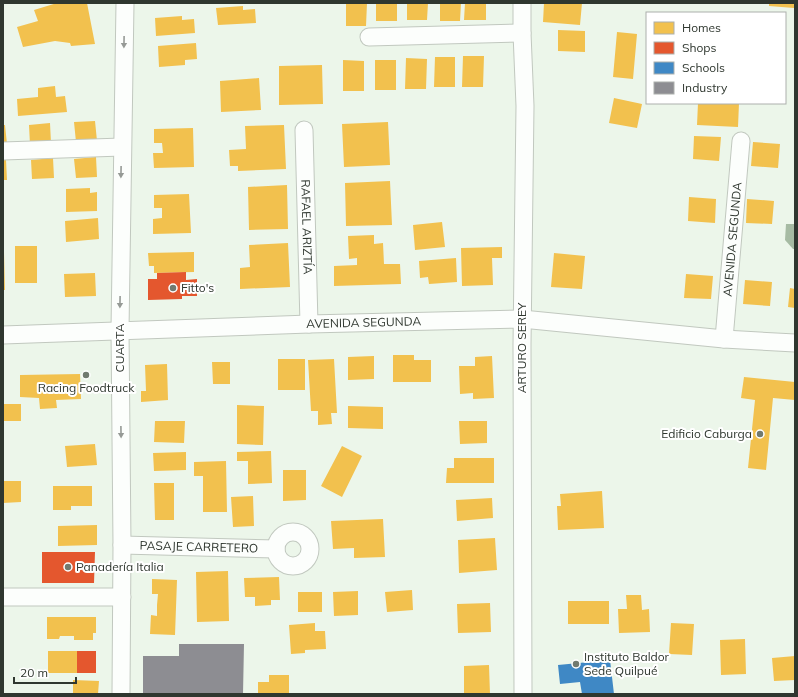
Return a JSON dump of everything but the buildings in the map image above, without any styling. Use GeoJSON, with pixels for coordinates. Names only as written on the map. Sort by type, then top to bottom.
{"type":"FeatureCollection","features":[{"type":"Feature","properties":{"kind":"street","name":"CUARTA"},"geometry":{"type":"LineString","coordinates":[[120,694],[122,545],[120,330],[125,3]]}},
{"type":"Feature","properties":{"kind":"street","name":"ARTURO SEREY"},"geometry":{"type":"LineString","coordinates":[[522,3],[525,106],[522,319],[523,694]]}},
{"type":"Feature","properties":{"kind":"street"},"geometry":{"type":"LineString","coordinates":[[369,38],[522,33]]}},
{"type":"Feature","properties":{"kind":"street","name":"RAFAEL ARIZTÍA"},"geometry":{"type":"LineString","coordinates":[[304,130],[309,324]]}},
{"type":"Feature","properties":{"kind":"street","name":"AVENIDA SEGUNDA"},"geometry":{"type":"LineString","coordinates":[[724,339],[741,140]]}},
{"type":"Feature","properties":{"kind":"street"},"geometry":{"type":"LineString","coordinates":[[3,151],[122,147]]}},
{"type":"Feature","properties":{"kind":"street","name":"AVENIDA SEGUNDA"},"geometry":{"type":"LineString","coordinates":[[3,335],[309,324],[522,319],[724,339],[795,343]]}},
{"type":"Feature","properties":{"kind":"street","name":"PASAJE CARRETERO"},"geometry":{"type":"LineString","coordinates":[[122,545],[276,549]]}},
{"type":"Feature","properties":{"kind":"street"},"geometry":{"type":"LineString","coordinates":[[3,597],[122,597]]}},
{"type":"Feature","properties":{"kind":"shaded area"},"geometry":{"type":"Polygon","coordinates":[[[786,224],[795,224],[795,249],[793,249],[785,240],[786,224]]]}},
{"type":"Feature","properties":{"kind":"place","name":"Fitto's"},"geometry":{"type":"Point","coordinates":[173,288]}},
{"type":"Feature","properties":{"kind":"place","name":"Racing Foodtruck"},"geometry":{"type":"Point","coordinates":[86,375]}},
{"type":"Feature","properties":{"kind":"place","name":"Edificio Caburga"},"geometry":{"type":"Point","coordinates":[760,434]}},
{"type":"Feature","properties":{"kind":"place","name":"Panadería Italia"},"geometry":{"type":"Point","coordinates":[68,567]}},
{"type":"Feature","properties":{"kind":"place","name":"Instituto Baldor Sede Quilpué"},"geometry":{"type":"Point","coordinates":[576,664]}}]}
